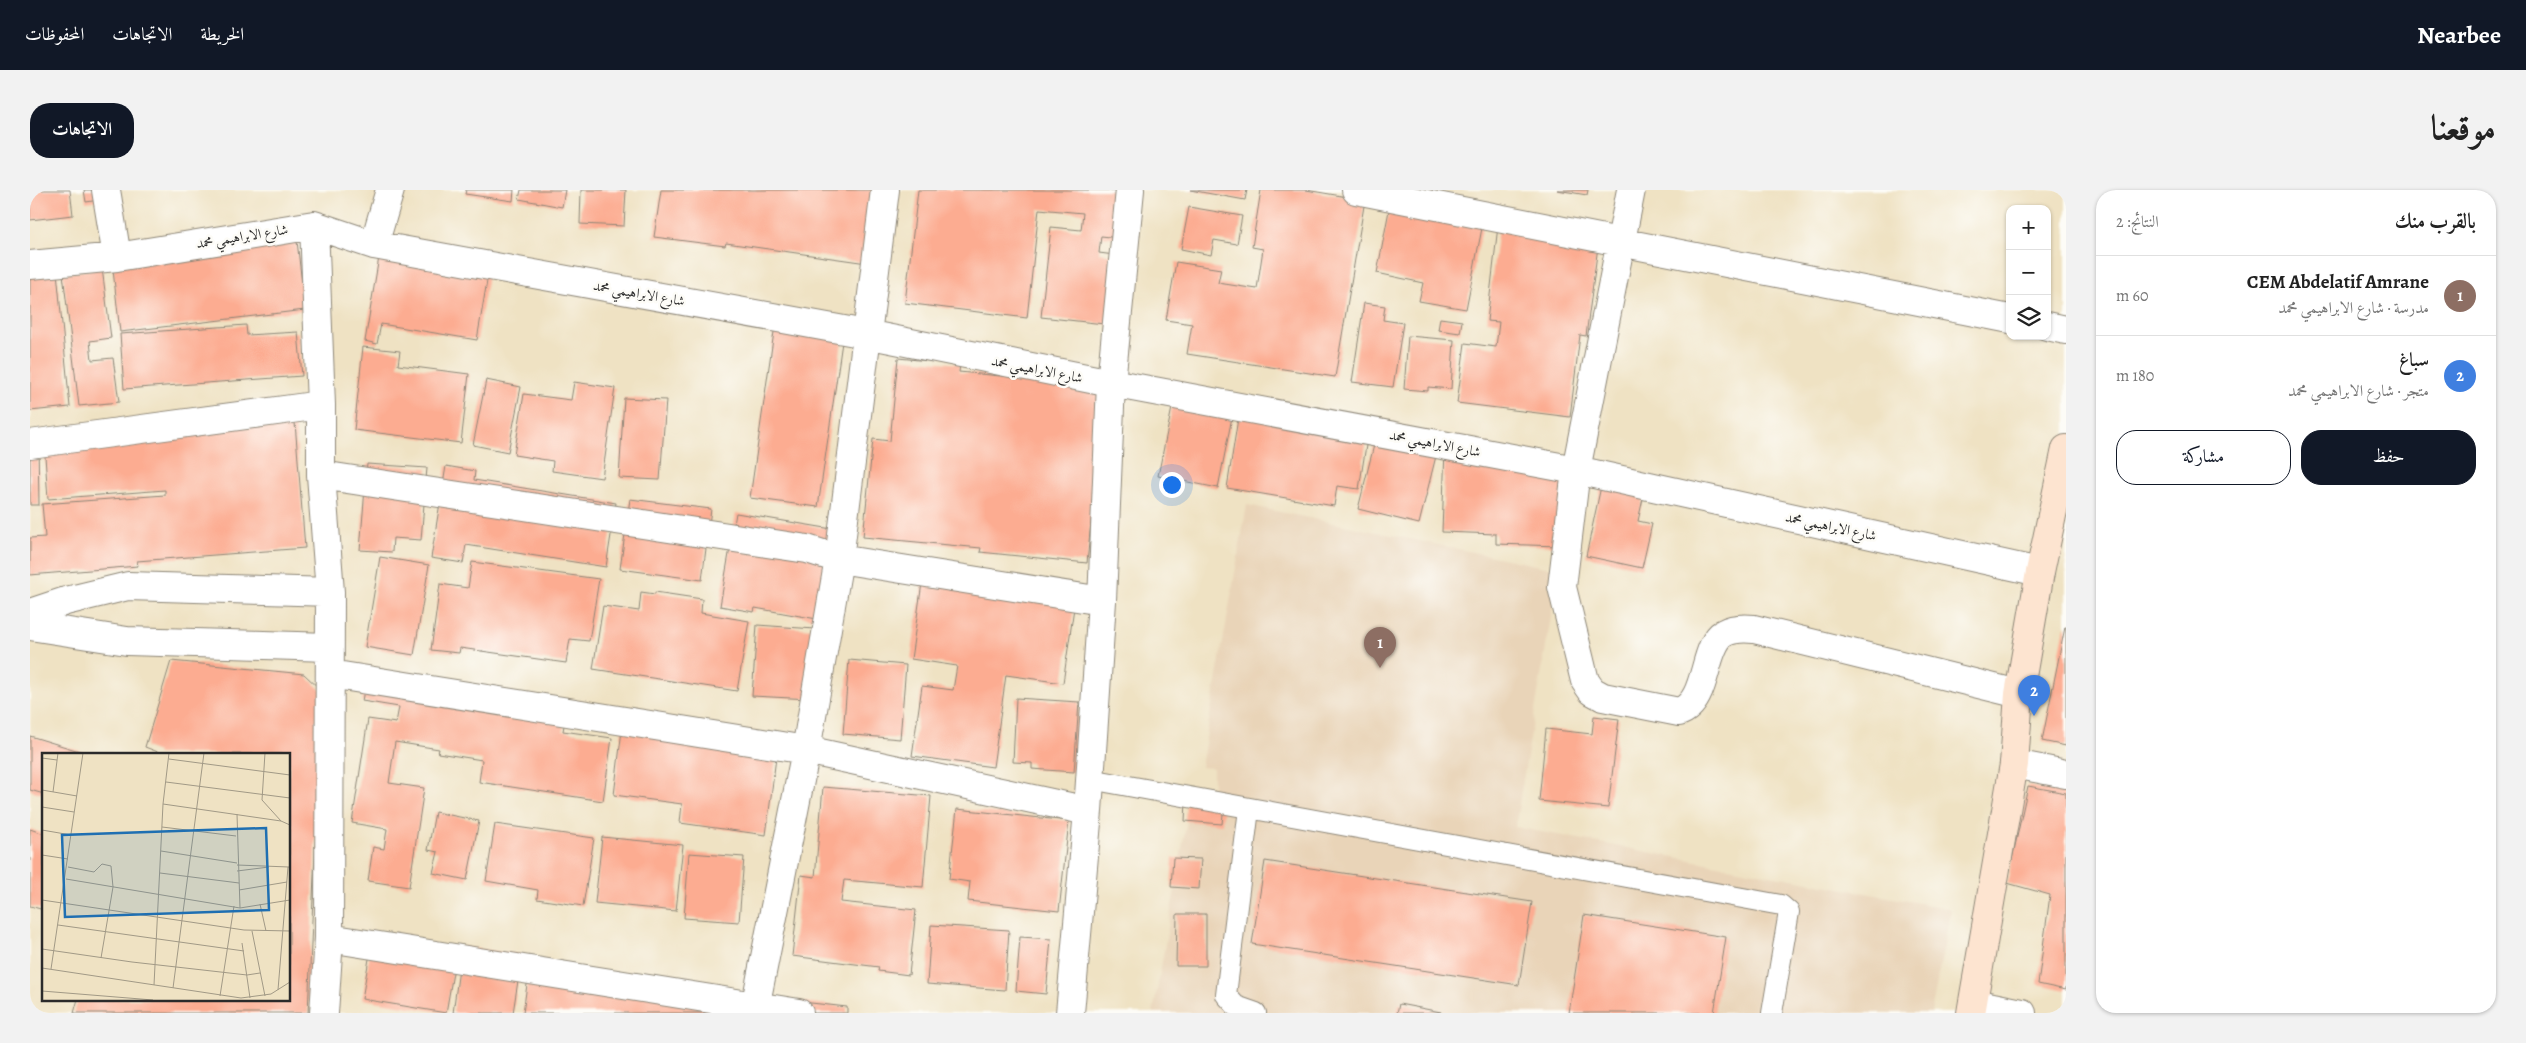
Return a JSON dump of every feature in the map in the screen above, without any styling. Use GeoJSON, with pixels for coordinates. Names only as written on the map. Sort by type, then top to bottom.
{"type":"FeatureCollection","features":[{"type":"Feature","properties":{"kind":"street"},"geometry":{"type":"LineString","coordinates":[[106,190],[117,257]]}},
{"type":"Feature","properties":{"kind":"street"},"geometry":{"type":"LineString","coordinates":[[374,245],[390,190]]}},
{"type":"Feature","properties":{"kind":"street"},"geometry":{"type":"LineString","coordinates":[[755,1009],[806,750],[839,559],[885,190]]}},
{"type":"Feature","properties":{"kind":"street"},"geometry":{"type":"LineString","coordinates":[[1070,1013],[1088,811],[1102,601],[1111,383],[1130,190]]}},
{"type":"Feature","properties":{"kind":"street"},"geometry":{"type":"LineString","coordinates":[[1356,190],[2006,318]]}},
{"type":"Feature","properties":{"kind":"street"},"geometry":{"type":"LineString","coordinates":[[1631,190],[1622,244],[1576,470],[1562,587],[1584,681],[1592,691],[1603,696],[1679,712],[1688,709],[1695,700],[1715,645],[1722,634],[1738,628],[1754,628],[2019,694]]}},
{"type":"Feature","properties":{"kind":"street"},"geometry":{"type":"LineString","coordinates":[[314,225],[322,405],[321,474],[330,592],[329,938],[324,1013]]}},
{"type":"Feature","properties":{"kind":"street","name":"شارع الابراهيمي محمد"},"geometry":{"type":"LineString","coordinates":[[30,265],[117,257],[314,225],[374,245],[866,334],[1111,383],[1576,470],[2040,572]]}},
{"type":"Feature","properties":{"kind":"street"},"geometry":{"type":"LineString","coordinates":[[2051,327],[2066,330]]}},
{"type":"Feature","properties":{"kind":"street"},"geometry":{"type":"LineString","coordinates":[[30,444],[322,405]]}},
{"type":"Feature","properties":{"kind":"street"},"geometry":{"type":"LineString","coordinates":[[2022,1013],[1972,1008],[2014,764],[2019,694],[2040,572],[2066,449]]}},
{"type":"Feature","properties":{"kind":"street"},"geometry":{"type":"LineString","coordinates":[[321,474],[807,550],[839,559],[1102,601]]}},
{"type":"Feature","properties":{"kind":"street"},"geometry":{"type":"LineString","coordinates":[[30,613],[66,601],[128,586],[330,592]]}},
{"type":"Feature","properties":{"kind":"street"},"geometry":{"type":"LineString","coordinates":[[30,626],[127,641],[329,646]]}},
{"type":"Feature","properties":{"kind":"street"},"geometry":{"type":"LineString","coordinates":[[330,674],[806,750],[1088,811]]}},
{"type":"Feature","properties":{"kind":"street"},"geometry":{"type":"LineString","coordinates":[[2014,764],[2066,774]]}},
{"type":"Feature","properties":{"kind":"street"},"geometry":{"type":"LineString","coordinates":[[329,938],[755,1009],[799,1013]]}},
{"type":"Feature","properties":{"kind":"lane"},"geometry":{"type":"LineString","coordinates":[[1090,779],[1754,898],[1781,905],[1788,912],[1772,1013]]}},
{"type":"Feature","properties":{"kind":"lane"},"geometry":{"type":"LineString","coordinates":[[1249,809],[1226,995],[1236,1006],[1256,1013]]}},
{"type":"Feature","properties":{"kind":"shaded area"},"geometry":{"type":"Polygon","coordinates":[[[1247,505],[1559,570],[1515,827],[1951,909],[1931,1013],[1153,1013],[1189,809],[1213,813],[1213,768],[1201,767],[1247,505]]]}},
{"type":"Feature","properties":{"kind":"building"},"geometry":{"type":"Polygon","coordinates":[[[30,190],[70,190],[73,215],[30,220],[30,190]]]}},
{"type":"Feature","properties":{"kind":"building"},"geometry":{"type":"Polygon","coordinates":[[[84,190],[105,190],[106,199],[86,202],[84,190]]]}},
{"type":"Feature","properties":{"kind":"building"},"geometry":{"type":"Polygon","coordinates":[[[466,190],[514,190],[513,201],[465,194],[466,190]]]}},
{"type":"Feature","properties":{"kind":"building"},"geometry":{"type":"Polygon","coordinates":[[[521,190],[565,190],[562,207],[519,199],[521,190]]]}},
{"type":"Feature","properties":{"kind":"building"},"geometry":{"type":"Polygon","coordinates":[[[581,190],[626,190],[624,226],[580,224],[581,190]]]}},
{"type":"Feature","properties":{"kind":"building"},"geometry":{"type":"Polygon","coordinates":[[[661,190],[877,190],[867,263],[726,243],[725,246],[654,237],[661,190]]]}},
{"type":"Feature","properties":{"kind":"building"},"geometry":{"type":"Polygon","coordinates":[[[918,190],[1124,190],[1120,238],[1101,236],[1099,253],[1122,256],[1113,325],[1041,317],[1051,227],[1081,230],[1083,213],[1039,209],[1027,318],[905,303],[918,190]]]}},
{"type":"Feature","properties":{"kind":"building"},"geometry":{"type":"Polygon","coordinates":[[[1190,190],[1247,190],[1245,200],[1190,190]]]}},
{"type":"Feature","properties":{"kind":"building"},"geometry":{"type":"Polygon","coordinates":[[[1261,190],[1306,190],[1365,200],[1335,377],[1187,354],[1192,324],[1166,320],[1176,262],[1221,269],[1218,283],[1257,289],[1263,249],[1252,247],[1261,190]]]}},
{"type":"Feature","properties":{"kind":"building"},"geometry":{"type":"Polygon","coordinates":[[[1557,190],[1588,190],[1587,195],[1557,190]]]}},
{"type":"Feature","properties":{"kind":"building"},"geometry":{"type":"Polygon","coordinates":[[[1391,200],[1484,218],[1466,309],[1419,301],[1423,283],[1377,273],[1391,200]]]}},
{"type":"Feature","properties":{"kind":"building"},"geometry":{"type":"Polygon","coordinates":[[[1189,207],[1242,216],[1237,244],[1214,240],[1211,255],[1181,249],[1189,207]]]}},
{"type":"Feature","properties":{"kind":"building"},"geometry":{"type":"Polygon","coordinates":[[[1498,226],[1599,239],[1586,336],[1580,335],[1570,417],[1457,403],[1465,343],[1496,347],[1499,322],[1487,321],[1498,226]]]}},
{"type":"Feature","properties":{"kind":"building"},"geometry":{"type":"Polygon","coordinates":[[[297,241],[305,310],[120,332],[112,261],[297,241]]]}},
{"type":"Feature","properties":{"kind":"building"},"geometry":{"type":"Polygon","coordinates":[[[379,257],[488,275],[477,340],[381,324],[377,344],[365,341],[379,257]]]}},
{"type":"Feature","properties":{"kind":"building"},"geometry":{"type":"Polygon","coordinates":[[[102,268],[111,338],[90,341],[92,360],[113,358],[119,402],[79,406],[63,274],[102,268]]]}},
{"type":"Feature","properties":{"kind":"building"},"geometry":{"type":"Polygon","coordinates":[[[57,272],[70,407],[30,411],[30,275],[57,272]]]}},
{"type":"Feature","properties":{"kind":"building"},"geometry":{"type":"Polygon","coordinates":[[[1364,303],[1385,306],[1383,320],[1403,323],[1393,387],[1352,382],[1364,303]]]}},
{"type":"Feature","properties":{"kind":"building"},"geometry":{"type":"Polygon","coordinates":[[[1440,318],[1462,321],[1460,333],[1438,330],[1440,318]]]}},
{"type":"Feature","properties":{"kind":"building"},"geometry":{"type":"Polygon","coordinates":[[[246,325],[247,335],[298,332],[302,376],[124,389],[120,334],[246,325]]]}},
{"type":"Feature","properties":{"kind":"building"},"geometry":{"type":"Polygon","coordinates":[[[775,325],[843,335],[818,507],[750,498],[775,325]]]}},
{"type":"Feature","properties":{"kind":"building"},"geometry":{"type":"Polygon","coordinates":[[[1408,336],[1454,340],[1451,389],[1428,387],[1428,391],[1404,389],[1408,336]]]}},
{"type":"Feature","properties":{"kind":"building"},"geometry":{"type":"Polygon","coordinates":[[[363,347],[400,351],[398,365],[469,374],[461,443],[354,430],[363,347]]]}},
{"type":"Feature","properties":{"kind":"building"},"geometry":{"type":"Polygon","coordinates":[[[898,358],[960,364],[959,372],[1104,386],[1087,563],[980,552],[981,548],[863,537],[873,439],[890,441],[898,358]]]}},
{"type":"Feature","properties":{"kind":"building"},"geometry":{"type":"Polygon","coordinates":[[[486,380],[521,387],[508,452],[473,445],[486,380]]]}},
{"type":"Feature","properties":{"kind":"building"},"geometry":{"type":"Polygon","coordinates":[[[574,382],[615,388],[602,478],[552,471],[553,461],[514,455],[524,394],[571,400],[574,382]]]}},
{"type":"Feature","properties":{"kind":"building"},"geometry":{"type":"Polygon","coordinates":[[[624,398],[666,400],[660,480],[619,478],[624,398]]]}},
{"type":"Feature","properties":{"kind":"building"},"geometry":{"type":"Polygon","coordinates":[[[1174,398],[1233,412],[1218,488],[1158,476],[1174,398]]]}},
{"type":"Feature","properties":{"kind":"building"},"geometry":{"type":"Polygon","coordinates":[[[294,410],[305,548],[137,561],[138,566],[30,575],[30,538],[45,537],[42,504],[165,495],[165,490],[48,499],[44,442],[294,410]]]}},
{"type":"Feature","properties":{"kind":"building"},"geometry":{"type":"Polygon","coordinates":[[[1239,412],[1368,433],[1359,489],[1337,486],[1334,506],[1227,488],[1239,412]]]}},
{"type":"Feature","properties":{"kind":"building"},"geometry":{"type":"Polygon","coordinates":[[[1377,433],[1438,448],[1419,524],[1358,509],[1377,433]]]}},
{"type":"Feature","properties":{"kind":"building"},"geometry":{"type":"Polygon","coordinates":[[[30,440],[38,440],[39,505],[30,505],[30,440]]]}},
{"type":"Feature","properties":{"kind":"building"},"geometry":{"type":"Polygon","coordinates":[[[1445,448],[1563,475],[1560,546],[1496,544],[1496,534],[1442,532],[1445,448]]]}},
{"type":"Feature","properties":{"kind":"building"},"geometry":{"type":"Polygon","coordinates":[[[367,464],[427,468],[421,540],[393,538],[392,552],[360,550],[367,464]]]}},
{"type":"Feature","properties":{"kind":"building"},"geometry":{"type":"Polygon","coordinates":[[[446,466],[475,471],[474,480],[616,503],[606,567],[466,545],[463,563],[431,558],[446,466]]]}},
{"type":"Feature","properties":{"kind":"building"},"geometry":{"type":"Polygon","coordinates":[[[1603,477],[1646,485],[1638,521],[1652,524],[1642,568],[1586,556],[1603,477]]]}},
{"type":"Feature","properties":{"kind":"building"},"geometry":{"type":"Polygon","coordinates":[[[630,499],[711,509],[702,580],[620,569],[630,499]]]}},
{"type":"Feature","properties":{"kind":"building"},"geometry":{"type":"Polygon","coordinates":[[[736,513],[832,529],[817,619],[755,608],[754,612],[720,606],[736,513]]]}},
{"type":"Feature","properties":{"kind":"building"},"geometry":{"type":"Polygon","coordinates":[[[380,557],[429,565],[414,655],[365,647],[380,557]]]}},
{"type":"Feature","properties":{"kind":"building"},"geometry":{"type":"Polygon","coordinates":[[[472,562],[599,579],[589,641],[570,639],[566,663],[460,648],[459,653],[431,650],[440,584],[468,588],[472,562]]]}},
{"type":"Feature","properties":{"kind":"building"},"geometry":{"type":"Polygon","coordinates":[[[924,569],[1076,594],[1063,683],[1006,675],[993,767],[912,756],[922,686],[953,690],[957,666],[911,659],[924,569]]]}},
{"type":"Feature","properties":{"kind":"building"},"geometry":{"type":"Polygon","coordinates":[[[641,592],[655,594],[655,592],[702,599],[701,613],[749,621],[737,691],[593,669],[603,606],[639,611],[641,592]]]}},
{"type":"Feature","properties":{"kind":"building"},"geometry":{"type":"Polygon","coordinates":[[[757,625],[815,629],[810,699],[752,696],[757,625]]]}},
{"type":"Feature","properties":{"kind":"building"},"geometry":{"type":"Polygon","coordinates":[[[2066,627],[2066,746],[2042,741],[2066,627]]]}},
{"type":"Feature","properties":{"kind":"building"},"geometry":{"type":"Polygon","coordinates":[[[849,660],[906,665],[900,739],[843,734],[849,660]]]}},
{"type":"Feature","properties":{"kind":"building"},"geometry":{"type":"Polygon","coordinates":[[[171,661],[304,674],[322,691],[308,1013],[74,1013],[78,1000],[290,1000],[290,753],[158,753],[145,747],[171,661]]]}},
{"type":"Feature","properties":{"kind":"building"},"geometry":{"type":"Polygon","coordinates":[[[364,690],[565,720],[563,731],[612,738],[603,801],[479,782],[482,760],[438,753],[439,749],[395,742],[389,783],[424,788],[409,887],[368,881],[373,847],[384,849],[387,829],[352,823],[368,719],[396,723],[399,707],[362,701],[364,690]]]}},
{"type":"Feature","properties":{"kind":"building"},"geometry":{"type":"Polygon","coordinates":[[[1016,698],[1079,702],[1074,772],[1032,769],[1032,763],[1013,762],[1016,698]]]}},
{"type":"Feature","properties":{"kind":"building"},"geometry":{"type":"Polygon","coordinates":[[[1594,716],[1619,719],[1608,808],[1539,801],[1546,729],[1592,734],[1594,716]]]}},
{"type":"Feature","properties":{"kind":"building"},"geometry":{"type":"Polygon","coordinates":[[[622,730],[777,750],[766,835],[680,823],[682,804],[614,795],[622,730]]]}},
{"type":"Feature","properties":{"kind":"building"},"geometry":{"type":"Polygon","coordinates":[[[30,736],[86,753],[42,753],[42,793],[30,790],[30,736]]]}},
{"type":"Feature","properties":{"kind":"building"},"geometry":{"type":"Polygon","coordinates":[[[2028,786],[2066,793],[2066,990],[2038,984],[2050,895],[2007,883],[2028,786]]]}},
{"type":"Feature","properties":{"kind":"building"},"geometry":{"type":"Polygon","coordinates":[[[823,787],[931,796],[923,887],[844,880],[841,902],[916,910],[909,975],[878,971],[879,967],[792,956],[801,875],[815,877],[823,787]]]}},
{"type":"Feature","properties":{"kind":"building"},"geometry":{"type":"Polygon","coordinates":[[[1186,801],[1224,804],[1222,824],[1185,821],[1186,801]]]}},
{"type":"Feature","properties":{"kind":"building"},"geometry":{"type":"Polygon","coordinates":[[[957,809],[1069,821],[1059,911],[968,901],[970,882],[949,879],[957,809]]]}},
{"type":"Feature","properties":{"kind":"building"},"geometry":{"type":"Polygon","coordinates":[[[435,812],[479,821],[467,880],[433,873],[438,852],[428,850],[435,812]]]}},
{"type":"Feature","properties":{"kind":"building"},"geometry":{"type":"Polygon","coordinates":[[[495,824],[594,838],[583,906],[537,899],[538,890],[486,881],[495,824]]]}},
{"type":"Feature","properties":{"kind":"building"},"geometry":{"type":"Polygon","coordinates":[[[30,829],[42,833],[42,909],[30,906],[30,829]]]}},
{"type":"Feature","properties":{"kind":"building"},"geometry":{"type":"Polygon","coordinates":[[[602,837],[683,845],[676,911],[595,903],[602,837]]]}},
{"type":"Feature","properties":{"kind":"building"},"geometry":{"type":"Polygon","coordinates":[[[689,853],[744,857],[739,922],[684,918],[689,853]]]}},
{"type":"Feature","properties":{"kind":"building"},"geometry":{"type":"Polygon","coordinates":[[[1173,858],[1201,859],[1199,889],[1171,887],[1173,858]]]}},
{"type":"Feature","properties":{"kind":"building"},"geometry":{"type":"Polygon","coordinates":[[[1265,861],[1532,902],[1519,985],[1252,944],[1265,861]]]}},
{"type":"Feature","properties":{"kind":"building"},"geometry":{"type":"Polygon","coordinates":[[[1177,914],[1206,914],[1206,966],[1176,966],[1177,914]]]}},
{"type":"Feature","properties":{"kind":"building"},"geometry":{"type":"Polygon","coordinates":[[[1584,915],[1726,937],[1714,1013],[1569,1013],[1584,915]]]}},
{"type":"Feature","properties":{"kind":"building"},"geometry":{"type":"Polygon","coordinates":[[[931,925],[1009,930],[1005,990],[927,984],[931,925]]]}},
{"type":"Feature","properties":{"kind":"building"},"geometry":{"type":"Polygon","coordinates":[[[1020,937],[1051,939],[1046,994],[1016,991],[1020,937]]]}},
{"type":"Feature","properties":{"kind":"building"},"geometry":{"type":"Polygon","coordinates":[[[462,947],[522,955],[513,1013],[453,1013],[462,947]]]}},
{"type":"Feature","properties":{"kind":"building"},"geometry":{"type":"Polygon","coordinates":[[[370,953],[455,961],[446,1013],[362,999],[370,953]]]}},
{"type":"Feature","properties":{"kind":"building"},"geometry":{"type":"Polygon","coordinates":[[[530,963],[725,1013],[523,1013],[530,963]]]}},
{"type":"Feature","properties":{"kind":"building"},"geometry":{"type":"Polygon","coordinates":[[[775,999],[847,1007],[847,1013],[774,1013],[775,999]]]}},
{"type":"Feature","properties":{"kind":"building"},"geometry":{"type":"Polygon","coordinates":[[[1399,1004],[1441,1012],[1441,1013],[1397,1013],[1399,1004]]]}},
{"type":"Feature","properties":{"kind":"place","name":"CEM Abdelatif Amrane"},"geometry":{"type":"Point","coordinates":[1380,668]}},
{"type":"Feature","properties":{"kind":"place","name":"سباغ"},"geometry":{"type":"Point","coordinates":[2034,716]}}]}
